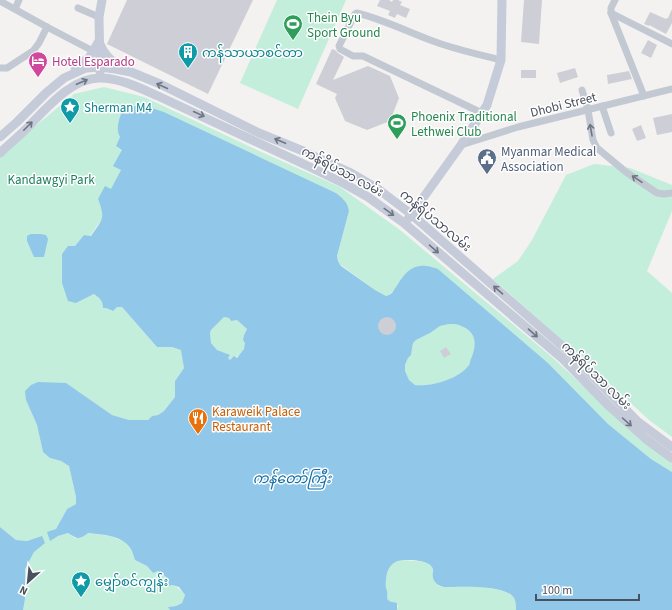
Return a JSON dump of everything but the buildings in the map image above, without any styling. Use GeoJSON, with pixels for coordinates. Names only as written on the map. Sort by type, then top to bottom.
{"type":"FeatureCollection","features":[{"type":"Feature","properties":{"kind":"main road"},"geometry":{"type":"LineString","coordinates":[[101,78],[99,17],[102,0]]}},
{"type":"Feature","properties":{"kind":"main road"},"geometry":{"type":"LineString","coordinates":[[404,223],[487,105],[501,60],[502,0]]}},
{"type":"Feature","properties":{"kind":"main road"},"geometry":{"type":"LineString","coordinates":[[64,78],[77,66],[89,58],[99,41]]}},
{"type":"Feature","properties":{"kind":"main road"},"geometry":{"type":"LineString","coordinates":[[99,41],[103,52],[113,62],[131,72]]}},
{"type":"Feature","properties":{"kind":"main road","name":"ကန်ရိပ်သာလမ်း"},"geometry":{"type":"LineString","coordinates":[[0,136],[64,78],[86,68],[100,67],[131,72],[166,87],[259,133],[349,172],[378,189],[411,214],[568,351],[637,421],[672,447]]}},
{"type":"Feature","properties":{"kind":"main road","name":"ကန်ရိပ်သာ လမ်း"},"geometry":{"type":"LineString","coordinates":[[0,153],[53,101],[80,83],[90,79],[101,78],[114,79],[138,87],[310,167],[368,197],[404,223],[563,359],[610,407],[646,439],[672,458]]}},
{"type":"Feature","properties":{"kind":"street"},"geometry":{"type":"LineString","coordinates":[[15,9],[19,0]]}},
{"type":"Feature","properties":{"kind":"street"},"geometry":{"type":"LineString","coordinates":[[615,0],[611,10],[644,96]]}},
{"type":"Feature","properties":{"kind":"street"},"geometry":{"type":"LineString","coordinates":[[0,1],[93,51]]}},
{"type":"Feature","properties":{"kind":"street"},"geometry":{"type":"LineString","coordinates":[[78,8],[99,17]]}},
{"type":"Feature","properties":{"kind":"street"},"geometry":{"type":"LineString","coordinates":[[611,10],[672,44]]}},
{"type":"Feature","properties":{"kind":"street"},"geometry":{"type":"LineString","coordinates":[[482,113],[363,56],[353,56],[340,49],[339,46],[355,14],[357,13],[370,16],[430,41],[501,60]]}},
{"type":"Feature","properties":{"kind":"street"},"geometry":{"type":"LineString","coordinates":[[0,68],[7,68],[33,51],[40,43],[47,27]]}},
{"type":"Feature","properties":{"kind":"street","name":"Dhobi Street"},"geometry":{"type":"LineString","coordinates":[[461,144],[602,106],[672,89]]}},
{"type":"Feature","properties":{"kind":"street"},"geometry":{"type":"LineString","coordinates":[[582,90],[588,110],[593,140],[597,148],[626,172],[657,193],[672,193]]}},
{"type":"Feature","properties":{"kind":"street"},"geometry":{"type":"LineString","coordinates":[[602,106],[611,133]]}},
{"type":"Feature","properties":{"kind":"green space","name":"Thein Byu Sport Ground"},"geometry":{"type":"Polygon","coordinates":[[[277,0],[346,0],[298,109],[240,83],[277,0]]]}},
{"type":"Feature","properties":{"kind":"green space","name":"Kandawgyi Park"},"geometry":{"type":"Polygon","coordinates":[[[104,87],[144,97],[340,187],[400,230],[553,358],[635,434],[672,463],[672,472],[651,459],[608,424],[548,363],[438,269],[394,290],[386,296],[375,290],[341,265],[337,256],[349,211],[336,193],[164,112],[146,106],[122,110],[118,131],[120,137],[116,146],[122,150],[121,170],[102,209],[102,219],[90,236],[84,235],[75,246],[76,303],[94,294],[101,298],[106,308],[112,311],[117,307],[122,307],[157,347],[172,347],[182,350],[184,368],[175,381],[175,397],[164,411],[158,415],[152,416],[148,420],[129,420],[112,415],[65,383],[26,400],[37,425],[43,452],[50,458],[61,461],[69,466],[76,497],[76,504],[67,509],[50,540],[68,533],[75,538],[88,533],[110,536],[125,542],[132,551],[135,560],[147,566],[153,573],[158,571],[166,577],[165,584],[176,587],[185,595],[182,603],[176,606],[168,607],[170,610],[23,610],[25,599],[25,569],[42,537],[27,541],[16,540],[0,527],[0,157],[74,94],[104,87]]]}},
{"type":"Feature","properties":{"kind":"green space"},"geometry":{"type":"Polygon","coordinates":[[[594,164],[630,168],[672,185],[672,211],[647,271],[672,293],[672,437],[649,420],[493,279],[518,261],[532,240],[566,175],[594,164]]]}},
{"type":"Feature","properties":{"kind":"green space"},"geometry":{"type":"Polygon","coordinates":[[[224,317],[229,318],[231,321],[237,320],[247,329],[243,340],[246,343],[244,349],[239,356],[230,360],[228,359],[229,355],[217,350],[211,343],[211,330],[224,317]]]}},
{"type":"Feature","properties":{"kind":"green space"},"geometry":{"type":"Polygon","coordinates":[[[449,324],[458,325],[467,329],[471,333],[475,343],[472,360],[464,370],[452,378],[429,385],[415,385],[409,380],[405,372],[405,365],[411,355],[413,343],[440,326],[449,324]]]}},
{"type":"Feature","properties":{"kind":"green space"},"geometry":{"type":"Polygon","coordinates":[[[402,560],[427,562],[432,566],[433,574],[439,586],[482,587],[502,590],[514,598],[516,610],[397,610],[398,605],[387,599],[385,580],[389,567],[394,562],[402,560]]]}},
{"type":"Feature","properties":{"kind":"water","name":"ကန်တော်ကြီး"},"geometry":{"type":"Polygon","coordinates":[[[126,106],[146,106],[164,112],[336,193],[346,203],[349,211],[337,256],[341,266],[386,296],[392,293],[409,270],[419,266],[438,269],[548,363],[608,424],[651,459],[672,472],[672,610],[516,610],[514,598],[502,590],[482,587],[444,587],[434,581],[433,568],[427,563],[403,560],[396,562],[389,568],[386,579],[387,599],[397,603],[397,610],[170,610],[168,607],[176,606],[182,603],[185,595],[179,587],[172,585],[168,586],[165,584],[166,577],[158,571],[153,573],[147,566],[135,560],[132,551],[119,539],[107,535],[88,533],[78,538],[68,533],[58,536],[50,541],[47,532],[56,529],[67,509],[76,504],[76,497],[69,466],[61,461],[50,458],[43,452],[37,425],[26,400],[25,391],[31,385],[38,382],[66,383],[112,415],[129,420],[148,420],[152,416],[158,415],[164,411],[175,397],[175,381],[184,368],[181,350],[172,347],[157,347],[122,307],[117,307],[113,311],[103,308],[101,300],[94,294],[76,303],[68,301],[62,283],[62,254],[68,246],[75,246],[84,235],[91,236],[102,219],[102,211],[98,199],[105,186],[111,189],[121,170],[113,166],[122,150],[116,146],[120,137],[118,132],[119,121],[126,106]],[[224,317],[211,330],[211,343],[217,350],[230,355],[228,358],[230,360],[234,356],[237,358],[244,349],[245,343],[243,340],[247,329],[237,320],[231,321],[229,318],[224,317]],[[449,324],[440,326],[413,343],[411,355],[405,365],[405,371],[409,380],[415,385],[429,385],[444,381],[459,374],[469,365],[475,344],[473,335],[460,325],[449,324]]]}},
{"type":"Feature","properties":{"kind":"water"},"geometry":{"type":"Polygon","coordinates":[[[31,234],[46,235],[48,239],[44,257],[34,257],[27,241],[27,236],[31,234]]]}},
{"type":"Feature","properties":{"kind":"water"},"geometry":{"type":"Polygon","coordinates":[[[0,527],[16,540],[27,541],[42,536],[45,543],[34,552],[25,569],[25,599],[23,610],[0,610],[0,527]]]}},
{"type":"Feature","properties":{"kind":"place","name":"Thein Byu Sport Ground"},"geometry":{"type":"Point","coordinates":[293,41]}},
{"type":"Feature","properties":{"kind":"place","name":"ကန်သာယာစင်တာ"},"geometry":{"type":"Point","coordinates":[188,69]}},
{"type":"Feature","properties":{"kind":"place","name":"Hotel Esparado"},"geometry":{"type":"Point","coordinates":[38,78]}},
{"type":"Feature","properties":{"kind":"place","name":"Sherman M4"},"geometry":{"type":"Point","coordinates":[70,124]}},
{"type":"Feature","properties":{"kind":"place","name":"Phoenix Traditional Lethwei Club"},"geometry":{"type":"Point","coordinates":[397,140]}},
{"type":"Feature","properties":{"kind":"place","name":"Myanmar Medical Association"},"geometry":{"type":"Point","coordinates":[487,175]}},
{"type":"Feature","properties":{"kind":"place","name":"Karaweik Palace Restaurant"},"geometry":{"type":"Point","coordinates":[198,435]}},
{"type":"Feature","properties":{"kind":"place","name":"မျှော်စင်ကျွန်း"},"geometry":{"type":"Point","coordinates":[81,598]}}]}
